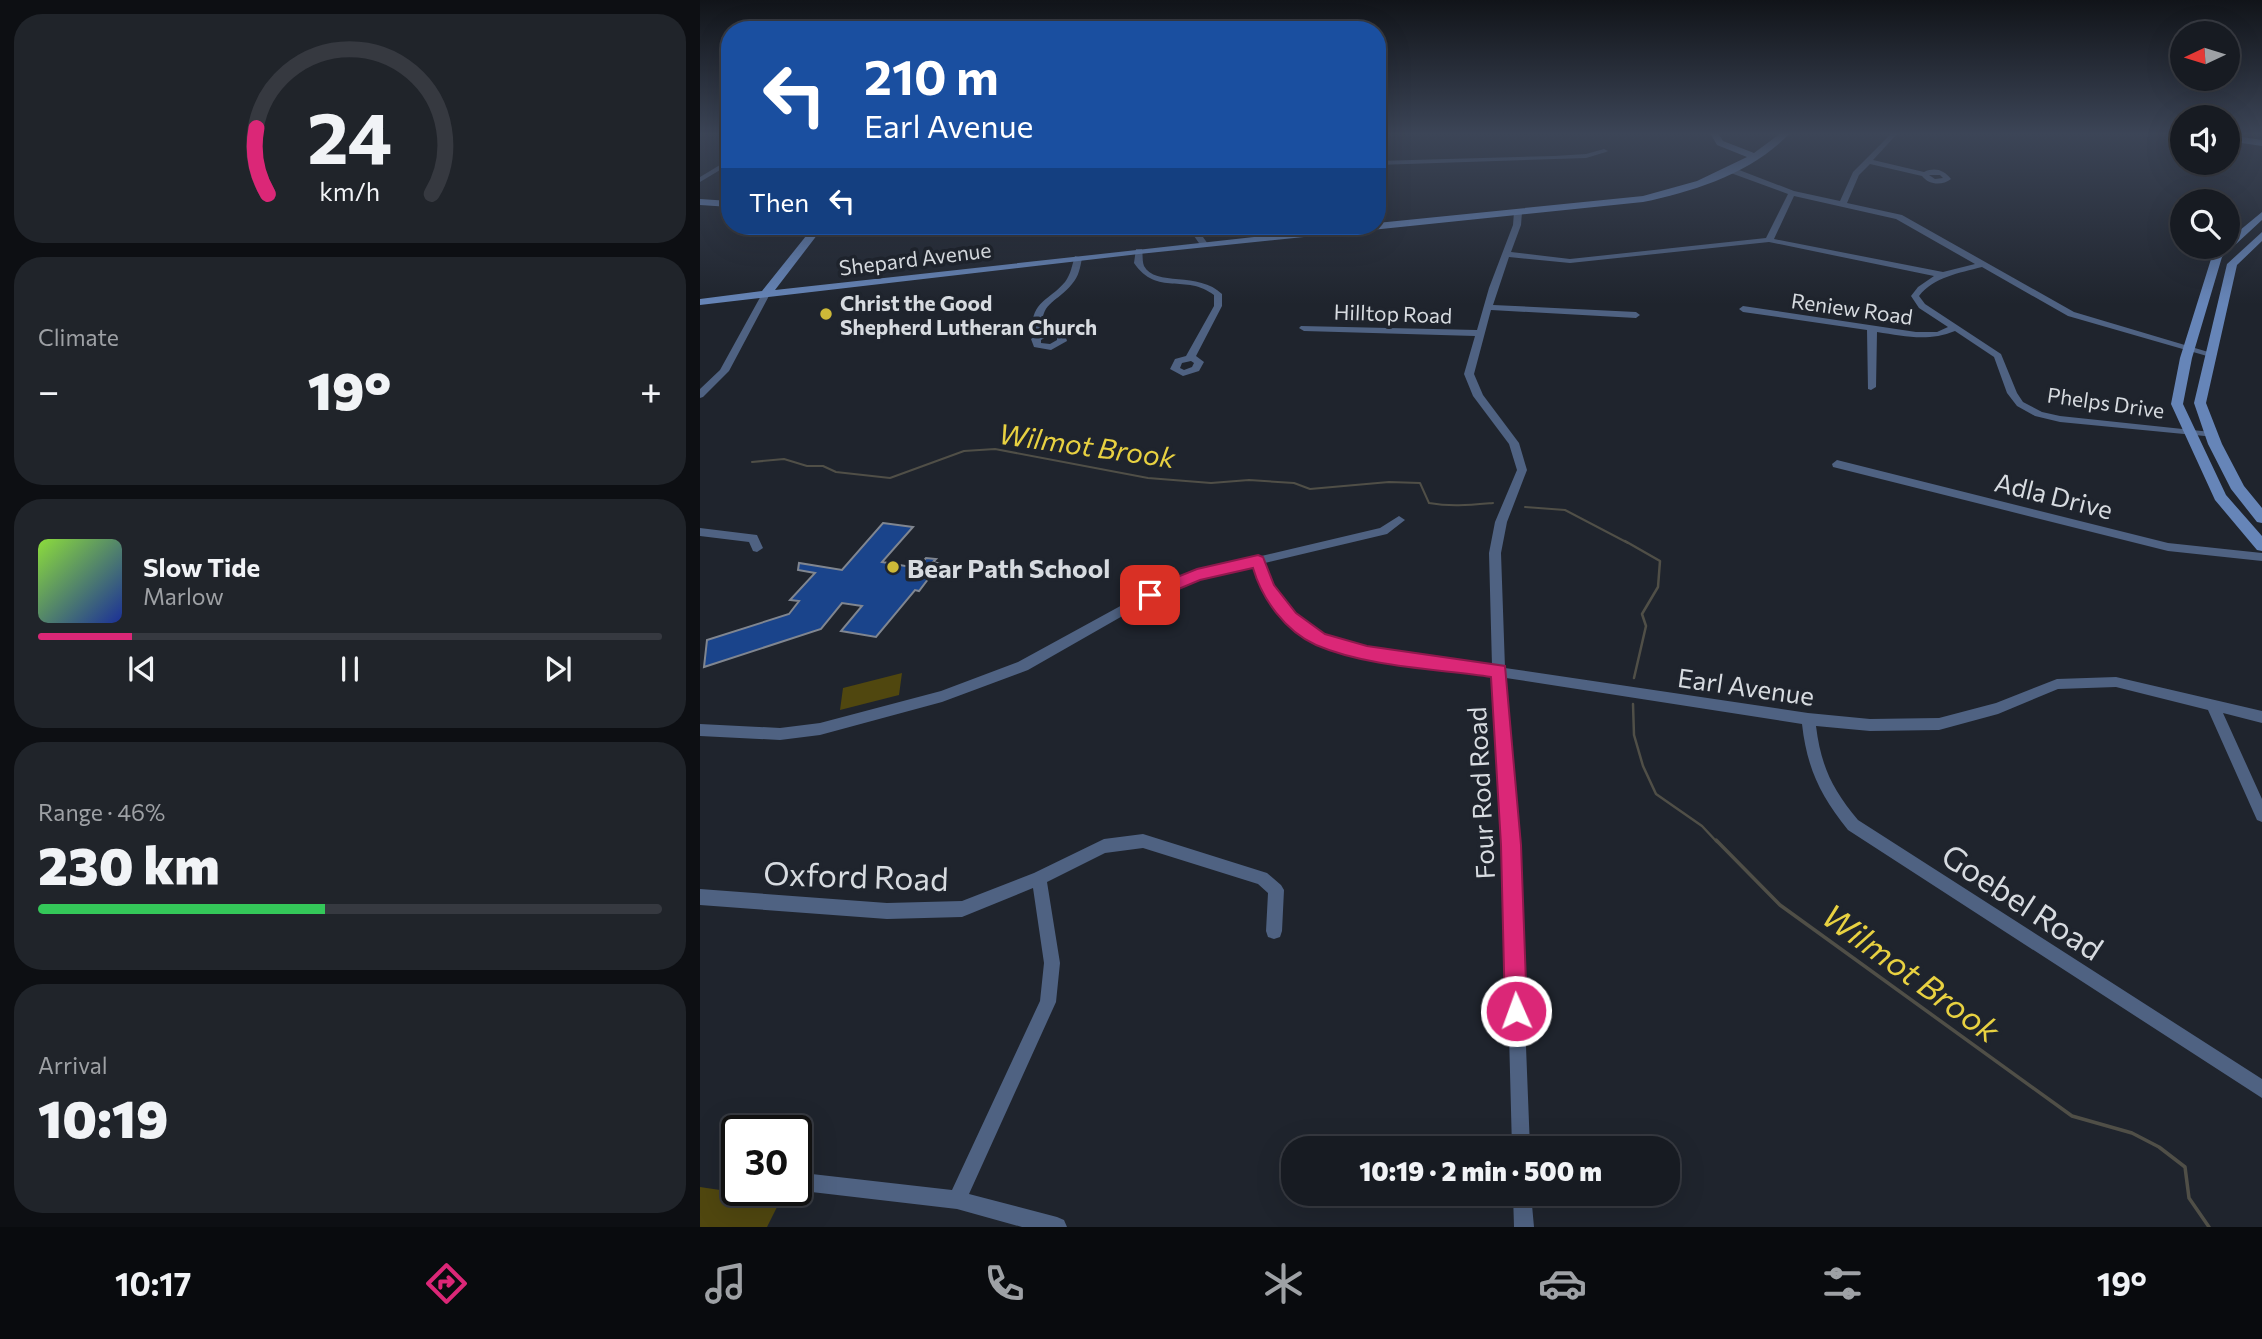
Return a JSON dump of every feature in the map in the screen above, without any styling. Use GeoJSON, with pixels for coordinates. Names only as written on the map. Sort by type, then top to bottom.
{"type":"FeatureCollection","features":[{"type":"Feature","properties":{"kind":"main road","name":"Shepard Avenue"},"geometry":{"type":"LineString","coordinates":[[1386,225],[1657,197],[1675,190]]}},
{"type":"Feature","properties":{"kind":"main road"},"geometry":{"type":"LineString","coordinates":[[700,202],[721,203]]}},
{"type":"Feature","properties":{"kind":"main road"},"geometry":{"type":"LineString","coordinates":[[2240,234],[2262,215]]}},
{"type":"Feature","properties":{"kind":"main road"},"geometry":{"type":"LineString","coordinates":[[2244,230],[2261,235]]}},
{"type":"Feature","properties":{"kind":"main road"},"geometry":{"type":"LineString","coordinates":[[766,294],[812,235]]}},
{"type":"Feature","properties":{"kind":"main road","name":"Shepard Avenue"},"geometry":{"type":"LineString","coordinates":[[700,302],[1292,235]]}},
{"type":"Feature","properties":{"kind":"main road"},"geometry":{"type":"LineString","coordinates":[[2240,254],[2261,235]]}},
{"type":"Feature","properties":{"kind":"main road"},"geometry":{"type":"LineString","coordinates":[[2218,259],[2212,270],[2189,348],[2177,404],[2220,497],[2262,546]]}},
{"type":"Feature","properties":{"kind":"main road"},"geometry":{"type":"LineString","coordinates":[[2236,259],[2229,272],[2200,403],[2211,435],[2238,489],[2262,518]]}},
{"type":"Feature","properties":{"kind":"street"},"geometry":{"type":"LineString","coordinates":[[1785,190],[1899,217],[2071,314],[2210,354]]}},
{"type":"Feature","properties":{"kind":"street"},"geometry":{"type":"LineString","coordinates":[[1843,203],[1849,190]]}},
{"type":"Feature","properties":{"kind":"street"},"geometry":{"type":"LineString","coordinates":[[1769,240],[1792,193]]}},
{"type":"Feature","properties":{"kind":"street","name":"Four Rod Road"},"geometry":{"type":"LineString","coordinates":[[1518,212],[1517,225],[1469,368],[1469,380],[1478,397],[1514,443],[1522,470],[1497,537],[1495,578],[1511,845],[1521,1136]]}},
{"type":"Feature","properties":{"kind":"street"},"geometry":{"type":"LineString","coordinates":[[1198,235],[1204,244]]}},
{"type":"Feature","properties":{"kind":"street"},"geometry":{"type":"LineString","coordinates":[[1506,254],[1570,261],[1769,240],[1943,275]]}},
{"type":"Feature","properties":{"kind":"street"},"geometry":{"type":"LineString","coordinates":[[1139,251],[1138,263],[1146,275],[1167,281],[1206,284],[1218,294],[1217,306],[1190,358]]}},
{"type":"Feature","properties":{"kind":"street"},"geometry":{"type":"LineString","coordinates":[[1042,334],[1037,330],[1035,318],[1038,310],[1074,275],[1078,258]]}},
{"type":"Feature","properties":{"kind":"street","name":"Phelps Drive"},"geometry":{"type":"LineString","coordinates":[[1983,264],[1943,275],[1920,288],[1915,296],[1922,306],[1998,356],[2012,393],[2020,404],[2039,414],[2060,419],[2211,435]]}},
{"type":"Feature","properties":{"kind":"street"},"geometry":{"type":"LineString","coordinates":[[700,395],[724,371],[766,294]]}},
{"type":"Feature","properties":{"kind":"street"},"geometry":{"type":"LineString","coordinates":[[1489,307],[1636,315]]}},
{"type":"Feature","properties":{"kind":"street","name":"Reniew Road"},"geometry":{"type":"LineString","coordinates":[[1743,309],[1872,330],[1927,335],[1938,335],[1955,328]]}},
{"type":"Feature","properties":{"kind":"street","name":"Hilltop Road"},"geometry":{"type":"LineString","coordinates":[[1304,328],[1481,333]]}},
{"type":"Feature","properties":{"kind":"street"},"geometry":{"type":"LineString","coordinates":[[1871,387],[1872,330]]}},
{"type":"Feature","properties":{"kind":"street","name":"Adla Drive"},"geometry":{"type":"LineString","coordinates":[[1837,464],[2168,548],[2262,556]]}},
{"type":"Feature","properties":{"kind":"street"},"geometry":{"type":"LineString","coordinates":[[700,730],[780,734],[942,696],[1023,666],[1150,595],[1197,575],[1383,531],[1399,520]]}},
{"type":"Feature","properties":{"kind":"street"},"geometry":{"type":"LineString","coordinates":[[700,532],[753,538],[757,548]]}},
{"type":"Feature","properties":{"kind":"street","name":"Earl Avenue"},"geometry":{"type":"LineString","coordinates":[[1258,561],[1266,587],[1290,618],[1320,639],[1367,652],[1808,719],[1870,725],[1939,724],[1998,708],[2057,684],[2116,682],[2262,717]]}},
{"type":"Feature","properties":{"kind":"street"},"geometry":{"type":"LineString","coordinates":[[2213,706],[2262,815]]}},
{"type":"Feature","properties":{"kind":"street","name":"Goebel Road"},"geometry":{"type":"LineString","coordinates":[[1808,719],[1813,760],[1822,782],[1827,793],[1853,825],[2262,1089]]}},
{"type":"Feature","properties":{"kind":"street"},"geometry":{"type":"LineString","coordinates":[[957,1200],[1048,1002],[1052,963],[1039,878],[1104,846],[1143,841],[1262,878],[1276,890],[1274,931]]}},
{"type":"Feature","properties":{"kind":"street","name":"Oxford Road"},"geometry":{"type":"LineString","coordinates":[[700,897],[887,911],[962,909],[1039,878]]}},
{"type":"Feature","properties":{"kind":"street"},"geometry":{"type":"LineString","coordinates":[[812,1183],[957,1200],[1057,1227]]}},
{"type":"Feature","properties":{"kind":"street"},"geometry":{"type":"LineString","coordinates":[[1523,1206],[1524,1227]]}},
{"type":"Feature","properties":{"kind":"shaded area"},"geometry":{"type":"Polygon","coordinates":[[[902,673],[899,695],[840,710],[843,688],[902,673]]]}},
{"type":"Feature","properties":{"kind":"shaded area"},"geometry":{"type":"Polygon","coordinates":[[[700,1187],[721,1190],[721,1206],[778,1206],[767,1227],[700,1227],[700,1187]]]}},
{"type":"Feature","properties":{"kind":"building","name":"Bear Path School"},"geometry":{"type":"Polygon","coordinates":[[[883,523],[913,527],[882,562],[917,568],[926,558],[936,559],[933,562],[946,565],[938,575],[932,574],[919,591],[915,590],[876,637],[841,631],[862,606],[842,603],[821,629],[704,667],[707,640],[789,614],[799,601],[790,600],[815,573],[798,570],[799,563],[842,570],[883,523]]]}},
{"type":"Feature","properties":{"kind":"waterway","name":"Wilmot Brook"},"geometry":{"type":"LineString","coordinates":[[752,462],[784,459],[807,466],[823,466],[836,472],[890,478],[964,451],[995,449],[1148,478],[1211,483],[1249,480],[1294,483],[1310,489],[1389,482],[1420,483],[1429,503],[1493,503]]}},
{"type":"Feature","properties":{"kind":"waterway","name":"Wilmot Brook"},"geometry":{"type":"LineString","coordinates":[[1525,507],[1565,510],[1628,543]]}},
{"type":"Feature","properties":{"kind":"waterway","name":"Wilmot Brook"},"geometry":{"type":"LineString","coordinates":[[1625,541],[1660,561],[1658,587],[1642,614],[1646,626],[1634,678]]}},
{"type":"Feature","properties":{"kind":"waterway","name":"Wilmot Brook"},"geometry":{"type":"LineString","coordinates":[[1633,704],[1634,735],[1643,766],[1656,794],[1702,826],[1717,842]]}},
{"type":"Feature","properties":{"kind":"waterway","name":"Wilmot Brook"},"geometry":{"type":"LineString","coordinates":[[1716,840],[1780,905],[2072,1116],[2132,1133],[2159,1147],[2185,1167],[2189,1198],[2209,1227]]}},
{"type":"Feature","properties":{"kind":"place","name":"Christ the Good Shepherd Lutheran Church"},"geometry":{"type":"Point","coordinates":[826,314]}},
{"type":"Feature","properties":{"kind":"place","name":"Bear Path School"},"geometry":{"type":"Point","coordinates":[893,567]}},
{"type":"Feature","properties":{"kind":"route"},"geometry":{"type":"LineString","coordinates":[[1150,595],[1197,575],[1258,561],[1266,587],[1290,618],[1320,639],[1367,652],[1499,671],[1511,845],[1516,1011]]}}]}
